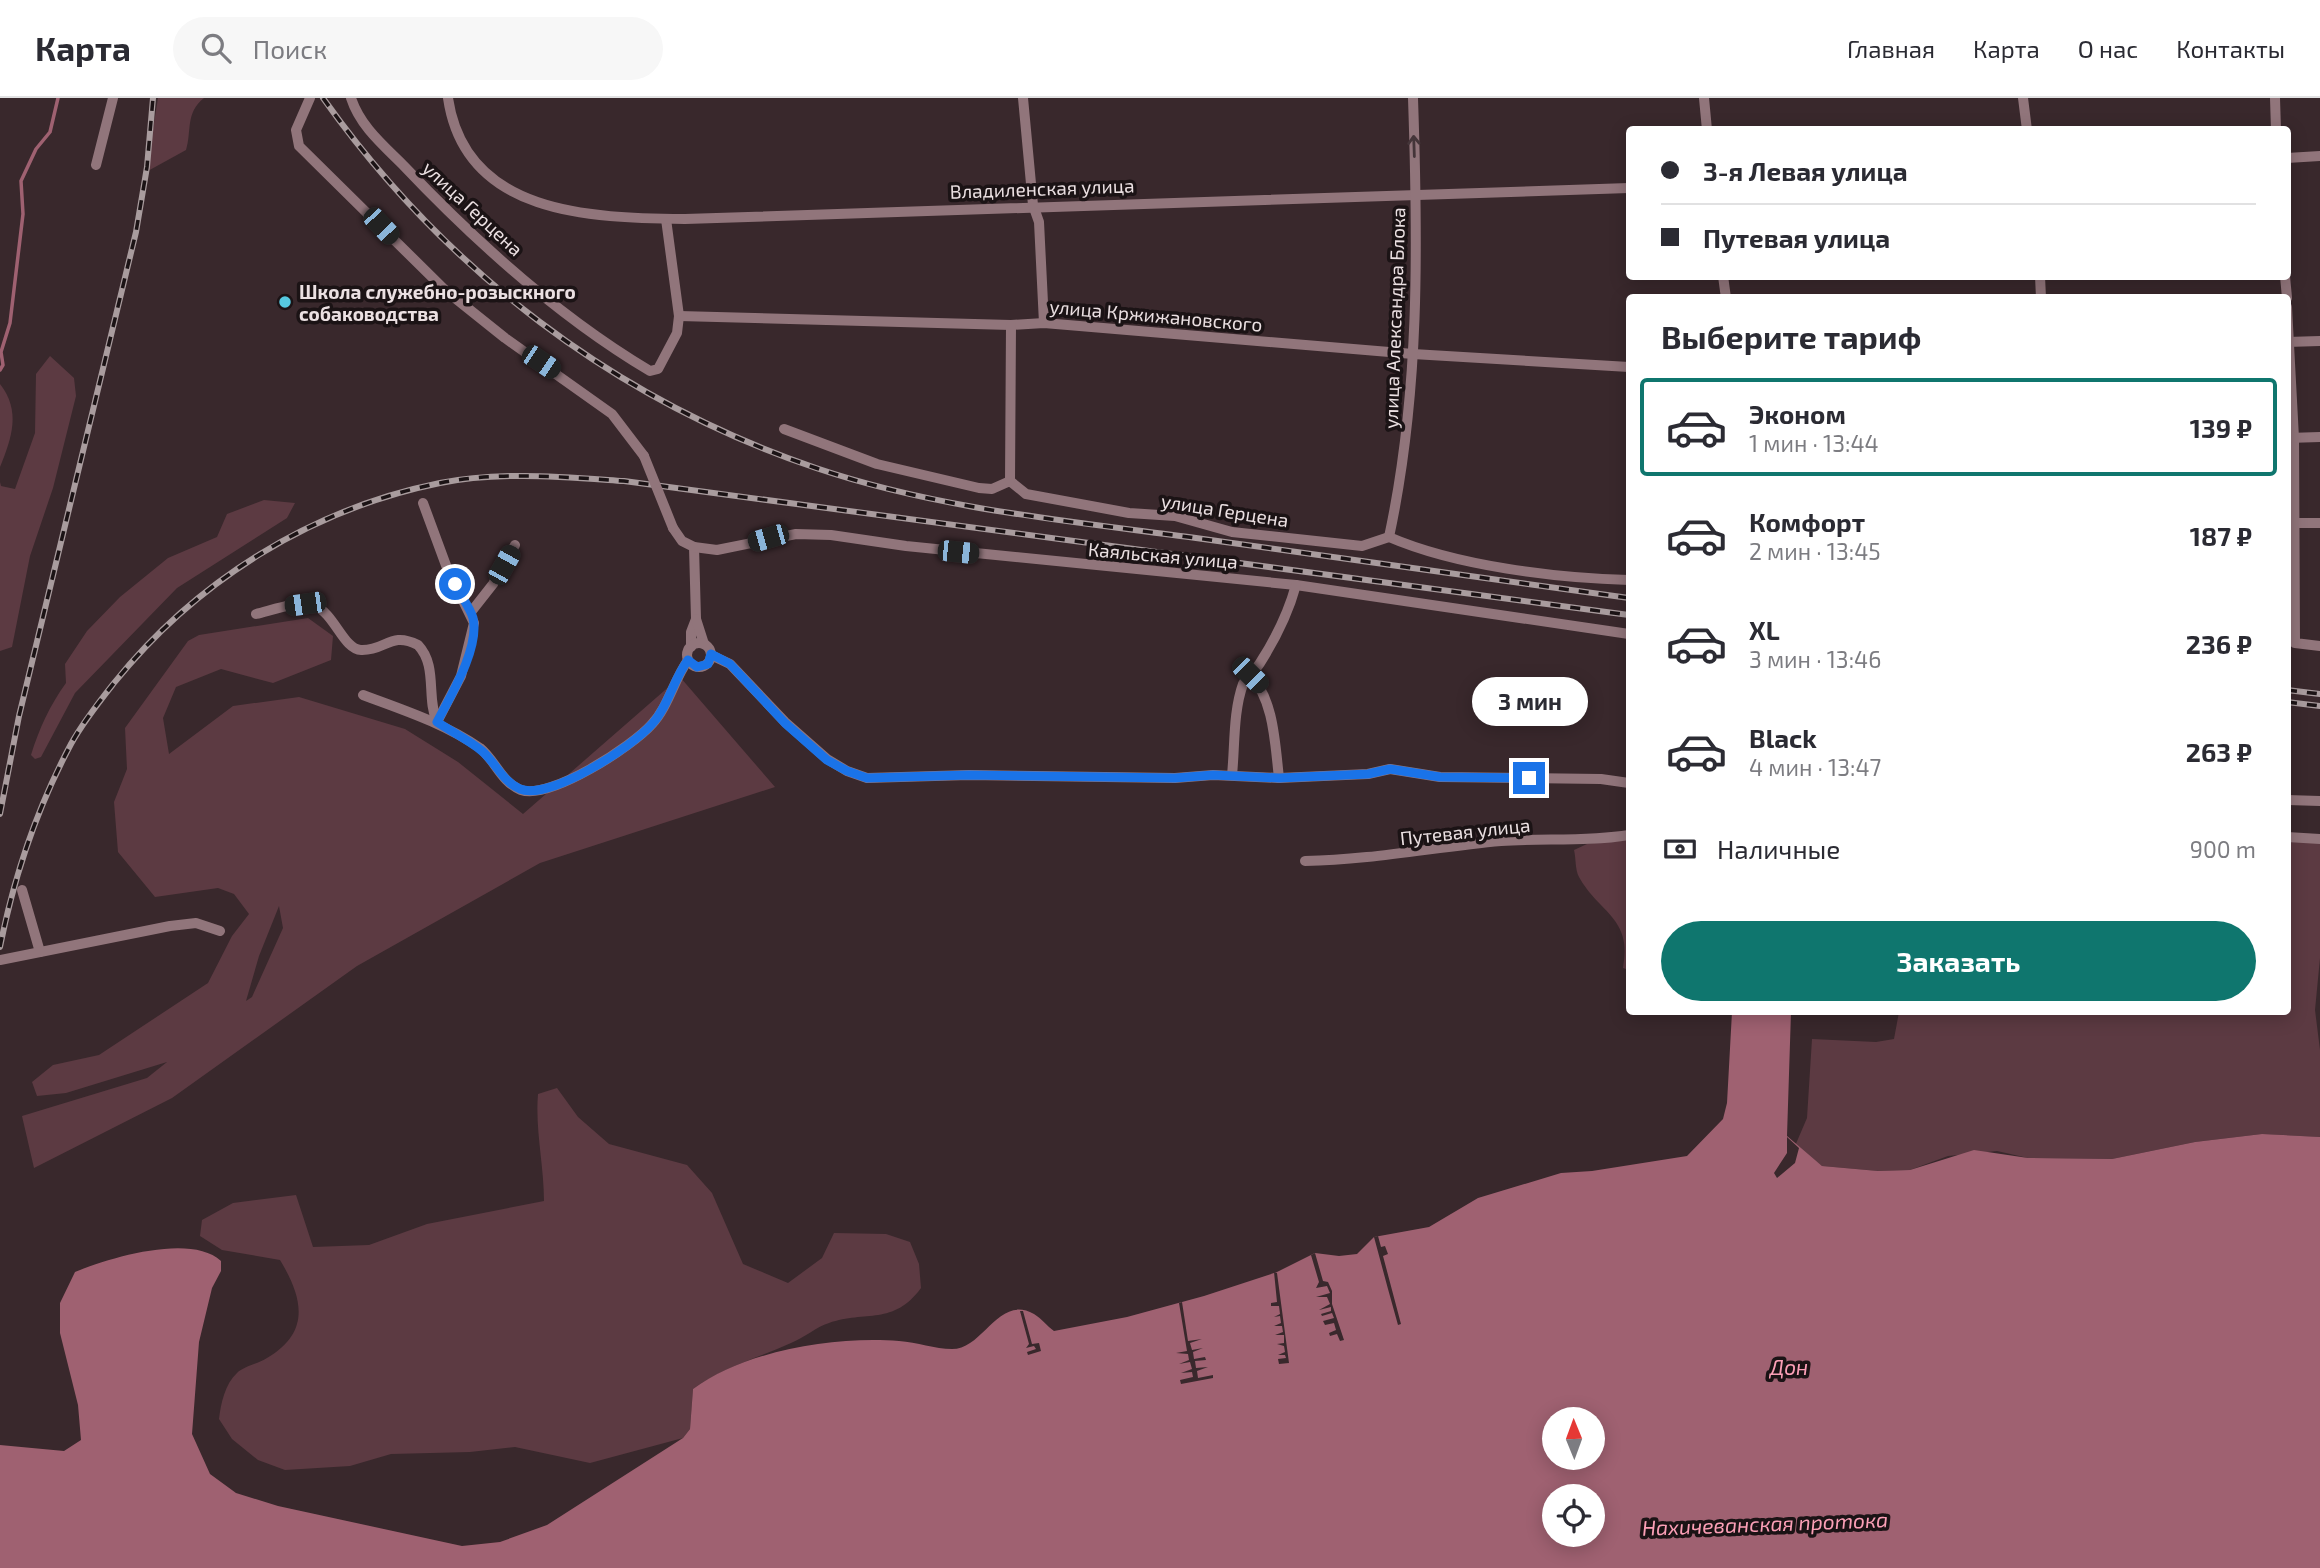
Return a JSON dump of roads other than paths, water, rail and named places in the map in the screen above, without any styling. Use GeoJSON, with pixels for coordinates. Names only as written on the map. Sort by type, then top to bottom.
{"type":"FeatureCollection","features":[{"type":"Feature","properties":{"kind":"street"},"geometry":{"type":"LineString","coordinates":[[96,165],[113,98]]}},
{"type":"Feature","properties":{"kind":"street"},"geometry":{"type":"LineString","coordinates":[[310,98],[296,130],[299,146],[418,265],[505,338],[612,414],[644,456],[673,528],[682,541],[694,547],[696,619],[704,644],[711,654],[730,664],[785,723],[827,760],[847,771],[867,778],[969,775],[1184,778],[1232,775],[1279,778],[1368,774],[1390,769],[1440,777],[1601,779],[1626,783]]}},
{"type":"Feature","properties":{"kind":"street","name":"улица Герцена"},"geometry":{"type":"LineString","coordinates":[[351,98],[368,129],[464,227],[615,350],[650,371],[658,369],[677,333],[679,316]]}},
{"type":"Feature","properties":{"kind":"street","name":"Владиленская улица"},"geometry":{"type":"LineString","coordinates":[[448,98],[451,115],[471,160],[498,186],[524,198],[603,215],[666,219],[1033,205],[1626,188]]}},
{"type":"Feature","properties":{"kind":"street"},"geometry":{"type":"LineString","coordinates":[[1023,98],[1033,205],[1038,222],[1044,323]]}},
{"type":"Feature","properties":{"kind":"street","name":"улица Александра Блока"},"geometry":{"type":"LineString","coordinates":[[1389,537],[1403,472],[1413,354],[1416,195],[1413,98]]}},
{"type":"Feature","properties":{"kind":"street"},"geometry":{"type":"LineString","coordinates":[[1704,98],[1707,126]]}},
{"type":"Feature","properties":{"kind":"street"},"geometry":{"type":"LineString","coordinates":[[2023,98],[2026,126]]}},
{"type":"Feature","properties":{"kind":"street"},"geometry":{"type":"LineString","coordinates":[[2275,98],[2276,126]]}},
{"type":"Feature","properties":{"kind":"street"},"geometry":{"type":"LineString","coordinates":[[2291,158],[2320,156]]}},
{"type":"Feature","properties":{"kind":"street"},"geometry":{"type":"LineString","coordinates":[[666,219],[679,316]]}},
{"type":"Feature","properties":{"kind":"street","name":"улица Кржижановского"},"geometry":{"type":"LineString","coordinates":[[679,316],[1012,325],[1044,323],[1413,354],[1626,367]]}},
{"type":"Feature","properties":{"kind":"street"},"geometry":{"type":"LineString","coordinates":[[784,429],[877,464],[979,488],[992,489],[1010,481],[1012,325]]}},
{"type":"Feature","properties":{"kind":"street"},"geometry":{"type":"LineString","coordinates":[[2291,342],[2320,341]]}},
{"type":"Feature","properties":{"kind":"street"},"geometry":{"type":"LineString","coordinates":[[2320,437],[2291,438],[2292,614],[2295,643],[2320,646]]}},
{"type":"Feature","properties":{"kind":"street","name":"улица Герцена"},"geometry":{"type":"LineString","coordinates":[[1010,481],[1026,494],[1129,513],[1175,516],[1232,532],[1362,546],[1389,537]]}},
{"type":"Feature","properties":{"kind":"street"},"geometry":{"type":"LineString","coordinates":[[423,503],[447,568],[474,622],[472,642],[461,677],[437,722]]}},
{"type":"Feature","properties":{"kind":"street"},"geometry":{"type":"LineString","coordinates":[[2291,523],[2320,523]]}},
{"type":"Feature","properties":{"kind":"street","name":"Каяльская улица"},"geometry":{"type":"LineString","coordinates":[[694,547],[717,550],[796,534],[831,535],[906,546],[1296,585],[1626,634]]}},
{"type":"Feature","properties":{"kind":"street"},"geometry":{"type":"LineString","coordinates":[[1389,537],[1413,547],[1489,564],[1567,576],[1626,580]]}},
{"type":"Feature","properties":{"kind":"street"},"geometry":{"type":"LineString","coordinates":[[471,612],[493,584],[515,545]]}},
{"type":"Feature","properties":{"kind":"street"},"geometry":{"type":"LineString","coordinates":[[1232,775],[1239,703],[1250,675],[1289,613],[1296,585]]}},
{"type":"Feature","properties":{"kind":"street"},"geometry":{"type":"LineString","coordinates":[[256,614],[305,604],[325,612],[353,647],[361,651],[396,639],[418,645],[429,663],[431,708],[437,722]]}},
{"type":"Feature","properties":{"kind":"street"},"geometry":{"type":"LineString","coordinates":[[363,695],[437,722],[479,748],[510,783],[521,790],[536,791],[566,782],[602,762],[653,724],[688,660],[691,632],[696,619]]}},
{"type":"Feature","properties":{"kind":"street"},"geometry":{"type":"LineString","coordinates":[[691,647],[704,644]]}},
{"type":"Feature","properties":{"kind":"street"},"geometry":{"type":"LineString","coordinates":[[688,660],[697,667],[703,667],[708,664],[711,654]]}},
{"type":"Feature","properties":{"kind":"street"},"geometry":{"type":"LineString","coordinates":[[1250,675],[1261,686],[1273,729],[1279,778]]}},
{"type":"Feature","properties":{"kind":"street"},"geometry":{"type":"LineString","coordinates":[[2291,800],[2320,801]]}},
{"type":"Feature","properties":{"kind":"street","name":"Путевая улица"},"geometry":{"type":"LineString","coordinates":[[1305,862],[1392,857],[1502,841],[1598,840],[1626,835]]}},
{"type":"Feature","properties":{"kind":"street"},"geometry":{"type":"LineString","coordinates":[[2291,837],[2320,839]]}},
{"type":"Feature","properties":{"kind":"street"},"geometry":{"type":"LineString","coordinates":[[22,890],[40,952]]}},
{"type":"Feature","properties":{"kind":"street"},"geometry":{"type":"LineString","coordinates":[[0,960],[170,926],[196,923],[220,930]]}},
{"type":"Feature","properties":{"kind":"water","name":"Дон"},"geometry":{"type":"Polygon","coordinates":[[[1732,1015],[1791,1015],[1787,1136],[1822,1166],[1878,1171],[1910,1170],[1974,1150],[2028,1158],[2112,1159],[2195,1142],[2262,1134],[2320,1137],[2320,1568],[0,1568],[0,1445],[64,1451],[81,1440],[78,1405],[60,1333],[60,1303],[75,1272],[128,1255],[171,1248],[190,1249],[208,1253],[221,1261],[221,1271],[212,1288],[199,1342],[192,1434],[210,1474],[236,1493],[278,1506],[462,1546],[500,1542],[547,1525],[683,1438],[690,1429],[693,1389],[739,1364],[765,1355],[820,1344],[874,1340],[952,1349],[973,1341],[1001,1316],[1011,1311],[1021,1310],[1034,1314],[1054,1331],[1127,1317],[1277,1272],[1315,1253],[1339,1256],[1357,1254],[1374,1237],[1429,1227],[1478,1198],[1561,1173],[1592,1171],[1687,1156],[1723,1119],[1727,1103],[1732,1015]]]}},
{"type":"Feature","properties":{"kind":"waterway"},"geometry":{"type":"LineString","coordinates":[[0,370],[3,365],[1,352],[10,323],[23,214],[21,181],[36,149],[50,132],[58,98]]}},
{"type":"Feature","properties":{"kind":"railway"},"geometry":{"type":"LineString","coordinates":[[0,814],[19,716],[136,232],[147,167],[153,98]]}},
{"type":"Feature","properties":{"kind":"railway"},"geometry":{"type":"LineString","coordinates":[[323,98],[371,160],[423,219],[480,273],[540,322],[604,366],[671,406],[742,440],[862,482],[956,504],[1626,598]]}},
{"type":"Feature","properties":{"kind":"railway"},"geometry":{"type":"LineString","coordinates":[[0,947],[12,894],[28,843],[59,768],[91,712],[146,646],[181,612],[259,554],[346,511],[392,495],[440,483],[509,476],[624,481],[1626,615]]}},
{"type":"Feature","properties":{"kind":"railway"},"geometry":{"type":"LineString","coordinates":[[2291,690],[2320,694]]}},
{"type":"Feature","properties":{"kind":"railway"},"geometry":{"type":"LineString","coordinates":[[2291,702],[2320,706]]}},
{"type":"Feature","properties":{"kind":"place","name":"Школа служебно-розыскного собаководства"},"geometry":{"type":"Point","coordinates":[285,302]}},
{"type":"Feature","properties":{"kind":"water label","name":"Нахичеванская протока"},"geometry":{"type":"Point","coordinates":[1765,1523]}}]}
